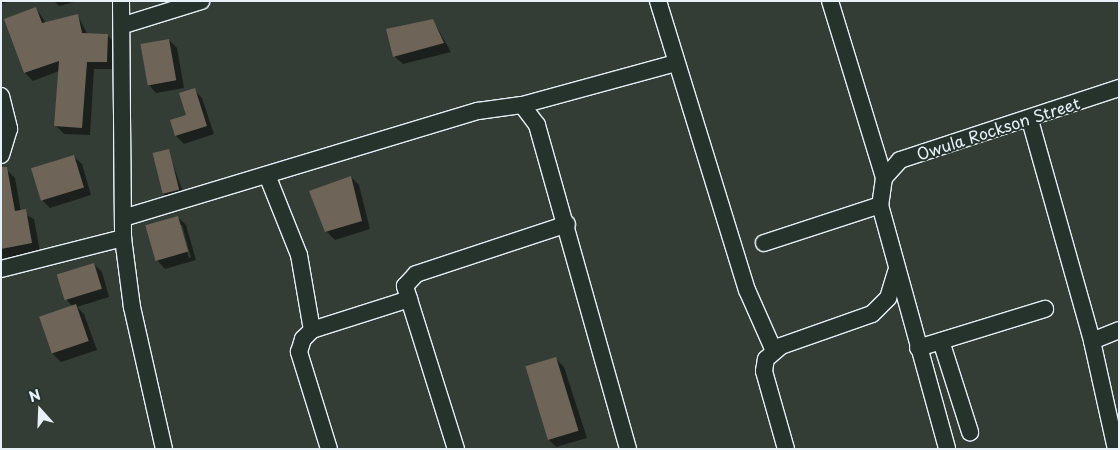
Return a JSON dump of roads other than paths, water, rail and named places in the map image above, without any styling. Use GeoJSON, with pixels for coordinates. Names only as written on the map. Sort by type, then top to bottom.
{"type":"FeatureCollection","features":[{"type":"Feature","properties":{"kind":"street"},"geometry":{"type":"LineString","coordinates":[[121,1],[124,25],[123,238],[132,307],[164,449]]}},
{"type":"Feature","properties":{"kind":"street"},"geometry":{"type":"LineString","coordinates":[[124,25],[202,1]]}},
{"type":"Feature","properties":{"kind":"street"},"geometry":{"type":"LineString","coordinates":[[658,1],[747,290],[770,355],[764,371],[786,449]]}},
{"type":"Feature","properties":{"kind":"street"},"geometry":{"type":"LineString","coordinates":[[830,1],[884,178],[880,206],[896,272],[947,449]]}},
{"type":"Feature","properties":{"kind":"street"},"geometry":{"type":"LineString","coordinates":[[123,218],[478,111],[522,105],[676,63]]}},
{"type":"Feature","properties":{"kind":"street","name":"Owula Rockson Street"},"geometry":{"type":"LineString","coordinates":[[884,178],[900,160],[1030,120],[1119,88]]}},
{"type":"Feature","properties":{"kind":"street"},"geometry":{"type":"LineString","coordinates":[[1,96],[9,129],[1,155]]}},
{"type":"Feature","properties":{"kind":"street"},"geometry":{"type":"LineString","coordinates":[[522,105],[537,125],[567,224],[628,449]]}},
{"type":"Feature","properties":{"kind":"street"},"geometry":{"type":"LineString","coordinates":[[1030,120],[1092,342],[1116,449]]}},
{"type":"Feature","properties":{"kind":"street"},"geometry":{"type":"LineString","coordinates":[[267,174],[299,255],[312,330]]}},
{"type":"Feature","properties":{"kind":"street"},"geometry":{"type":"LineString","coordinates":[[764,243],[880,206]]}},
{"type":"Feature","properties":{"kind":"street"},"geometry":{"type":"LineString","coordinates":[[456,449],[405,286],[416,274],[567,224]]}},
{"type":"Feature","properties":{"kind":"street"},"geometry":{"type":"LineString","coordinates":[[1,269],[123,238]]}},
{"type":"Feature","properties":{"kind":"street"},"geometry":{"type":"LineString","coordinates":[[770,355],[872,314],[888,298],[896,272]]}},
{"type":"Feature","properties":{"kind":"street"},"geometry":{"type":"LineString","coordinates":[[329,449],[299,352],[303,338],[312,330],[409,298]]}},
{"type":"Feature","properties":{"kind":"street"},"geometry":{"type":"LineString","coordinates":[[918,348],[1045,309]]}},
{"type":"Feature","properties":{"kind":"street"},"geometry":{"type":"LineString","coordinates":[[1092,342],[1119,330]]}},
{"type":"Feature","properties":{"kind":"street"},"geometry":{"type":"LineString","coordinates":[[941,341],[970,432]]}}]}
